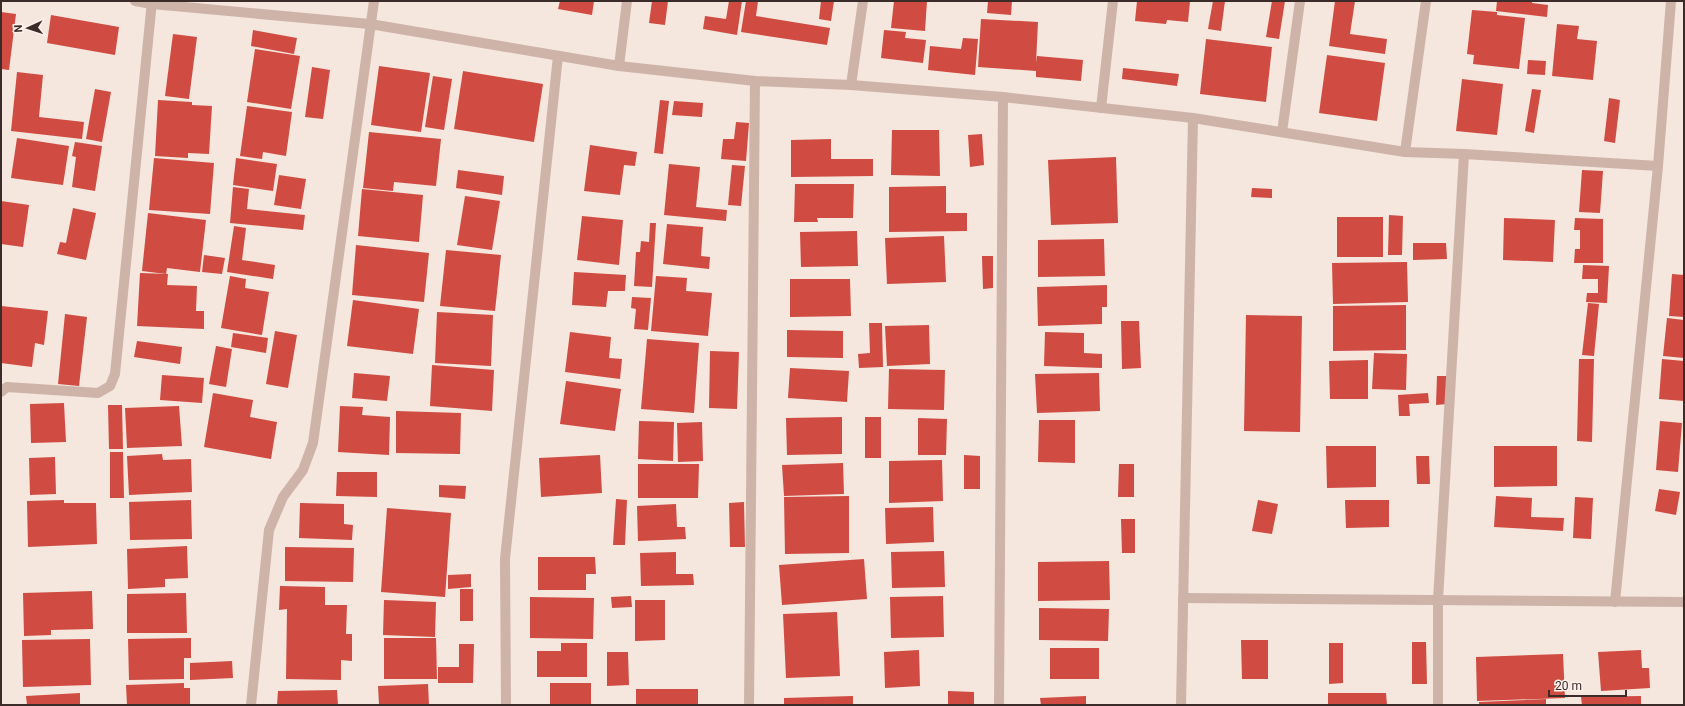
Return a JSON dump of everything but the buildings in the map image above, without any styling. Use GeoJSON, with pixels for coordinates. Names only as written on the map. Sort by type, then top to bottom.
{"type":"FeatureCollection","features":[{"type":"Feature","properties":{"kind":"street"},"geometry":{"type":"LineString","coordinates":[[135,1],[370,24],[619,66],[756,81],[851,84],[1003,97],[1193,118],[1405,152],[1464,154],[1658,166]]}},
{"type":"Feature","properties":{"kind":"street"},"geometry":{"type":"LineString","coordinates":[[251,705],[269,530],[283,497],[303,470],[313,443],[374,1]]}},
{"type":"Feature","properties":{"kind":"street"},"geometry":{"type":"LineString","coordinates":[[619,66],[627,1]]}},
{"type":"Feature","properties":{"kind":"street"},"geometry":{"type":"LineString","coordinates":[[851,84],[863,1]]}},
{"type":"Feature","properties":{"kind":"street"},"geometry":{"type":"LineString","coordinates":[[1101,108],[1113,1]]}},
{"type":"Feature","properties":{"kind":"street"},"geometry":{"type":"LineString","coordinates":[[1282,132],[1300,1]]}},
{"type":"Feature","properties":{"kind":"street"},"geometry":{"type":"LineString","coordinates":[[1405,152],[1426,1]]}},
{"type":"Feature","properties":{"kind":"street"},"geometry":{"type":"LineString","coordinates":[[1615,602],[1658,166],[1671,1]]}},
{"type":"Feature","properties":{"kind":"street"},"geometry":{"type":"LineString","coordinates":[[1,392],[7,387],[98,393],[110,386],[115,374],[152,2]]}},
{"type":"Feature","properties":{"kind":"street"},"geometry":{"type":"LineString","coordinates":[[506,705],[505,559],[558,56]]}},
{"type":"Feature","properties":{"kind":"street"},"geometry":{"type":"LineString","coordinates":[[749,705],[756,81]]}},
{"type":"Feature","properties":{"kind":"street"},"geometry":{"type":"LineString","coordinates":[[999,705],[1003,97]]}},
{"type":"Feature","properties":{"kind":"street"},"geometry":{"type":"LineString","coordinates":[[1181,705],[1193,118]]}},
{"type":"Feature","properties":{"kind":"street"},"geometry":{"type":"LineString","coordinates":[[1438,705],[1438,600],[1464,154]]}},
{"type":"Feature","properties":{"kind":"street"},"geometry":{"type":"LineString","coordinates":[[1183,598],[1684,602]]}}]}
